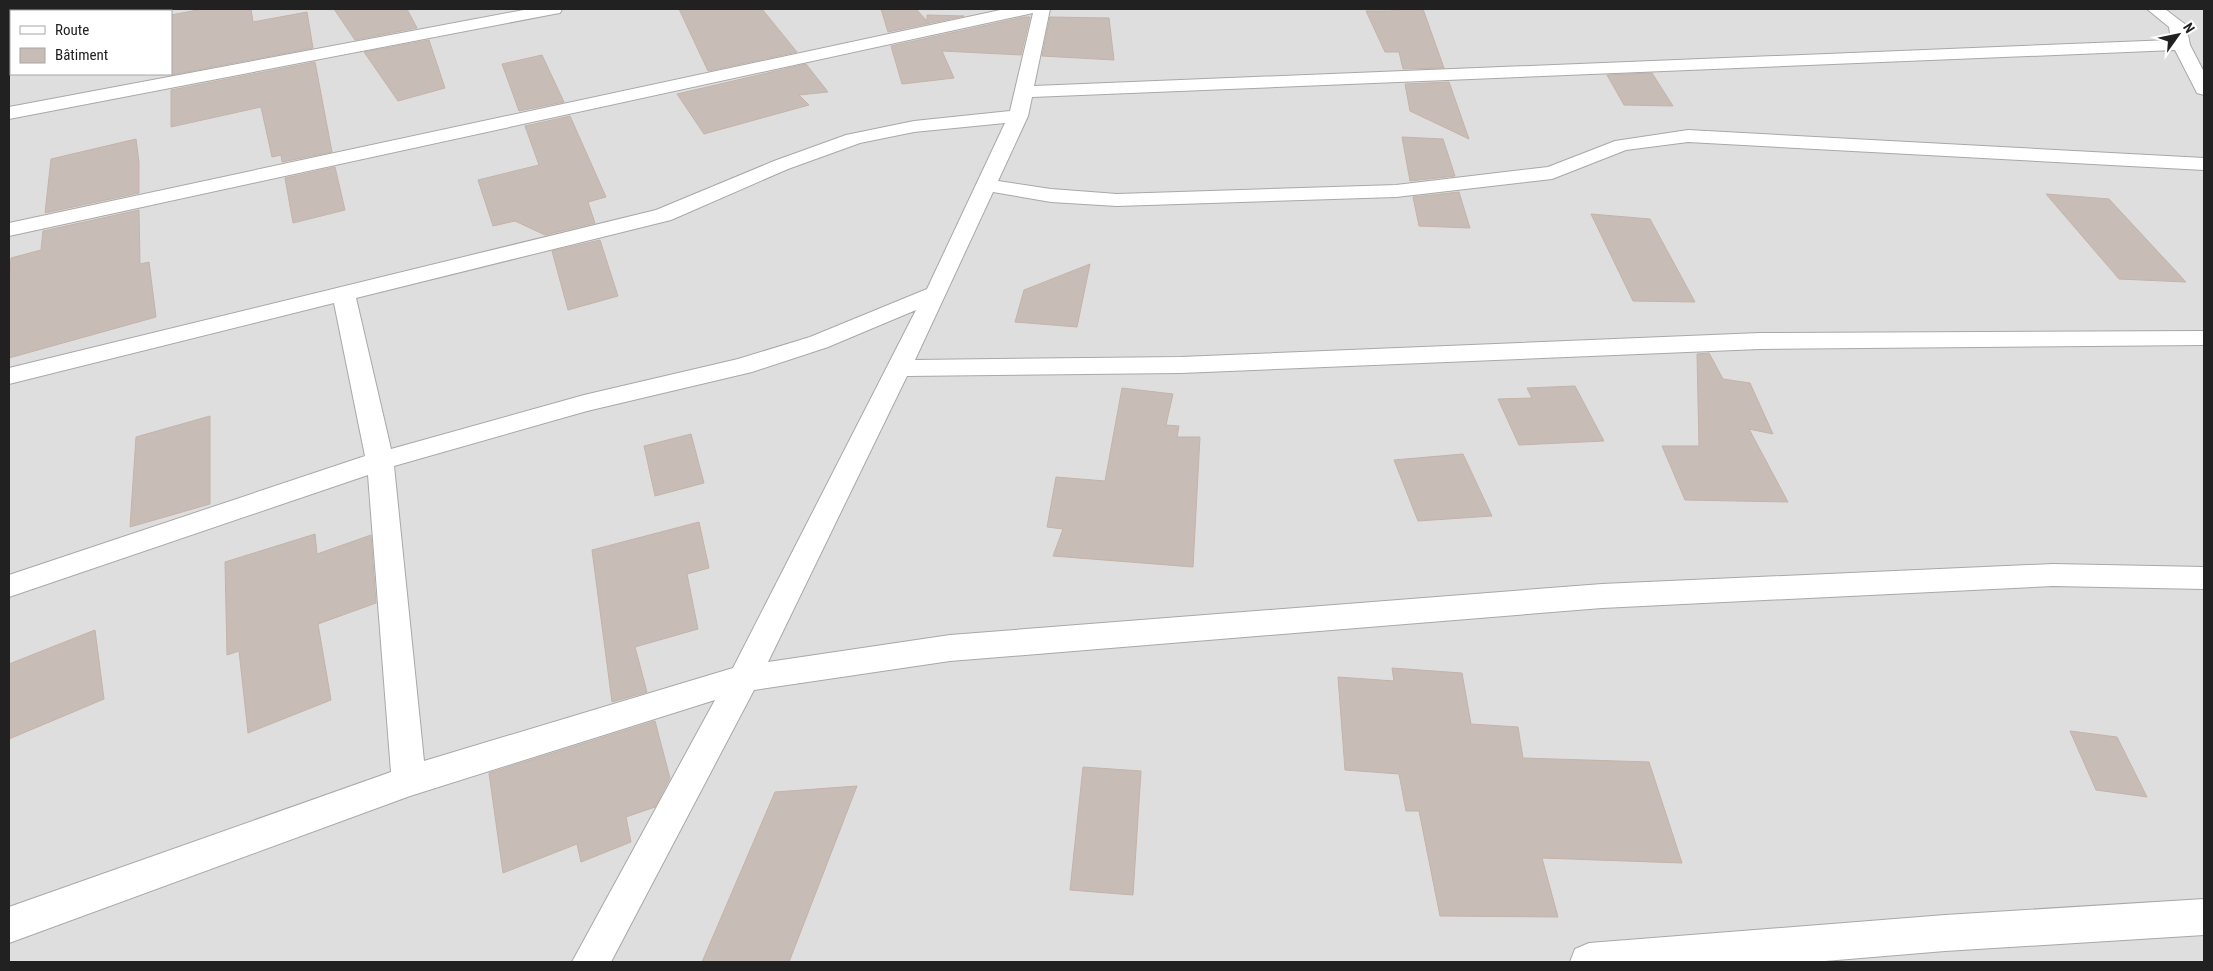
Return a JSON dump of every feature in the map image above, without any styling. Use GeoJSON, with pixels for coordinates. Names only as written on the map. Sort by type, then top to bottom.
{"type":"FeatureCollection","features":[{"type":"Feature","properties":{"kind":"street"},"geometry":{"type":"LineString","coordinates":[[9,113],[554,9]]}},
{"type":"Feature","properties":{"kind":"street"},"geometry":{"type":"LineString","coordinates":[[9,229],[1027,9]]}},
{"type":"Feature","properties":{"kind":"street"},"geometry":{"type":"LineString","coordinates":[[591,962],[744,678],[936,294],[987,185],[1021,104],[1042,9]]}},
{"type":"Feature","properties":{"kind":"street"},"geometry":{"type":"LineString","coordinates":[[2155,9],[2177,25],[2181,46],[2204,89]]}},
{"type":"Feature","properties":{"kind":"street"},"geometry":{"type":"LineString","coordinates":[[9,376],[663,216],[744,180],[854,139],[1021,104],[2181,46]]}},
{"type":"Feature","properties":{"kind":"street"},"geometry":{"type":"LineString","coordinates":[[987,185],[1038,195],[1075,199],[1116,200],[1396,190],[1552,173],[1622,146],[1688,136],[2204,164]]}},
{"type":"Feature","properties":{"kind":"street"},"geometry":{"type":"LineString","coordinates":[[342,293],[380,461],[409,781]]}},
{"type":"Feature","properties":{"kind":"street"},"geometry":{"type":"LineString","coordinates":[[9,586],[380,461],[584,403],[743,366],[819,342],[936,294]]}},
{"type":"Feature","properties":{"kind":"street"},"geometry":{"type":"LineString","coordinates":[[898,368],[1180,365],[1760,341],[2204,338]]}},
{"type":"Feature","properties":{"kind":"street"},"geometry":{"type":"LineString","coordinates":[[9,925],[409,781],[744,678],[950,648],[1602,596],[2052,575],[2204,578]]}},
{"type":"Feature","properties":{"kind":"street"},"geometry":{"type":"LineString","coordinates":[[1589,962],[1945,932],[2204,917]]}},
{"type":"Feature","properties":{"kind":"shaded area"},"geometry":{"type":"Polygon","coordinates":[[[9,9],[2204,9],[2204,962],[9,962],[9,9]]]}},
{"type":"Feature","properties":{"kind":"building"},"geometry":{"type":"Polygon","coordinates":[[[203,9],[251,9],[253,22],[307,12],[313,48],[172,75],[172,15],[203,9]]]}},
{"type":"Feature","properties":{"kind":"building"},"geometry":{"type":"Polygon","coordinates":[[[334,9],[407,9],[417,28],[355,40],[334,9]]]}},
{"type":"Feature","properties":{"kind":"building"},"geometry":{"type":"Polygon","coordinates":[[[679,9],[762,9],[797,52],[708,71],[679,9]]]}},
{"type":"Feature","properties":{"kind":"building"},"geometry":{"type":"Polygon","coordinates":[[[881,9],[916,9],[927,21],[927,15],[964,16],[888,32],[881,9]]]}},
{"type":"Feature","properties":{"kind":"building"},"geometry":{"type":"Polygon","coordinates":[[[1392,9],[1423,9],[1444,68],[1403,69],[1399,52],[1385,52],[1366,11],[1392,11],[1392,9]]]}},
{"type":"Feature","properties":{"kind":"building"},"geometry":{"type":"Polygon","coordinates":[[[1030,17],[1021,55],[942,51],[954,78],[902,84],[891,46],[1030,17]]]}},
{"type":"Feature","properties":{"kind":"building"},"geometry":{"type":"Polygon","coordinates":[[[1050,17],[1109,18],[1114,60],[1042,56],[1050,17]]]}},
{"type":"Feature","properties":{"kind":"building"},"geometry":{"type":"Polygon","coordinates":[[[429,40],[445,88],[398,101],[364,52],[429,40]]]}},
{"type":"Feature","properties":{"kind":"building"},"geometry":{"type":"Polygon","coordinates":[[[542,55],[564,102],[519,111],[502,64],[542,55]]]}},
{"type":"Feature","properties":{"kind":"building"},"geometry":{"type":"Polygon","coordinates":[[[315,62],[332,152],[282,162],[281,155],[272,157],[261,107],[171,127],[171,90],[315,62]]]}},
{"type":"Feature","properties":{"kind":"building"},"geometry":{"type":"Polygon","coordinates":[[[806,64],[828,92],[799,95],[809,105],[704,134],[677,94],[806,64]]]}},
{"type":"Feature","properties":{"kind":"building"},"geometry":{"type":"Polygon","coordinates":[[[1652,73],[1673,106],[1624,105],[1607,75],[1652,73]]]}},
{"type":"Feature","properties":{"kind":"building"},"geometry":{"type":"Polygon","coordinates":[[[1449,82],[1469,139],[1410,111],[1405,84],[1449,82]]]}},
{"type":"Feature","properties":{"kind":"building"},"geometry":{"type":"Polygon","coordinates":[[[570,116],[606,197],[588,202],[595,223],[545,235],[515,221],[493,226],[478,180],[539,165],[525,126],[570,116]]]}},
{"type":"Feature","properties":{"kind":"building"},"geometry":{"type":"Polygon","coordinates":[[[1402,137],[1443,139],[1455,176],[1410,181],[1402,137]]]}},
{"type":"Feature","properties":{"kind":"building"},"geometry":{"type":"Polygon","coordinates":[[[136,139],[139,162],[139,193],[45,213],[51,159],[136,139]]]}},
{"type":"Feature","properties":{"kind":"building"},"geometry":{"type":"Polygon","coordinates":[[[335,167],[345,210],[293,223],[285,178],[335,167]]]}},
{"type":"Feature","properties":{"kind":"building"},"geometry":{"type":"Polygon","coordinates":[[[1459,192],[1470,228],[1419,226],[1413,197],[1459,192]]]}},
{"type":"Feature","properties":{"kind":"building"},"geometry":{"type":"Polygon","coordinates":[[[2046,194],[2109,199],[2186,282],[2119,279],[2046,194]]]}},
{"type":"Feature","properties":{"kind":"building"},"geometry":{"type":"Polygon","coordinates":[[[139,210],[140,264],[149,262],[156,317],[9,358],[11,258],[41,250],[43,231],[139,210]]]}},
{"type":"Feature","properties":{"kind":"building"},"geometry":{"type":"Polygon","coordinates":[[[1591,214],[1650,219],[1695,302],[1633,301],[1591,214]]]}},
{"type":"Feature","properties":{"kind":"building"},"geometry":{"type":"Polygon","coordinates":[[[600,240],[618,296],[568,310],[552,251],[600,240]]]}},
{"type":"Feature","properties":{"kind":"building"},"geometry":{"type":"Polygon","coordinates":[[[1090,264],[1077,327],[1015,322],[1024,290],[1090,264]]]}},
{"type":"Feature","properties":{"kind":"building"},"geometry":{"type":"Polygon","coordinates":[[[1709,353],[1723,379],[1750,383],[1773,434],[1749,429],[1788,502],[1685,500],[1662,446],[1699,446],[1697,354],[1709,353]]]}},
{"type":"Feature","properties":{"kind":"building"},"geometry":{"type":"Polygon","coordinates":[[[1575,386],[1604,441],[1519,445],[1498,399],[1532,398],[1527,388],[1575,386]]]}},
{"type":"Feature","properties":{"kind":"building"},"geometry":{"type":"Polygon","coordinates":[[[1122,388],[1173,394],[1166,425],[1179,426],[1177,437],[1200,437],[1193,567],[1053,556],[1063,529],[1047,527],[1056,477],[1105,481],[1122,388]]]}},
{"type":"Feature","properties":{"kind":"building"},"geometry":{"type":"Polygon","coordinates":[[[210,416],[210,504],[130,527],[136,437],[210,416]]]}},
{"type":"Feature","properties":{"kind":"building"},"geometry":{"type":"Polygon","coordinates":[[[691,434],[704,483],[655,496],[644,446],[691,434]]]}},
{"type":"Feature","properties":{"kind":"building"},"geometry":{"type":"Polygon","coordinates":[[[1463,454],[1492,516],[1418,521],[1394,460],[1463,454]]]}},
{"type":"Feature","properties":{"kind":"building"},"geometry":{"type":"Polygon","coordinates":[[[699,522],[709,568],[687,574],[698,629],[635,647],[647,692],[612,702],[592,550],[699,522]]]}},
{"type":"Feature","properties":{"kind":"building"},"geometry":{"type":"Polygon","coordinates":[[[315,534],[317,554],[371,535],[376,603],[318,624],[331,700],[248,733],[239,651],[227,655],[225,562],[315,534]]]}},
{"type":"Feature","properties":{"kind":"building"},"geometry":{"type":"Polygon","coordinates":[[[95,630],[104,699],[9,739],[9,664],[95,630]]]}},
{"type":"Feature","properties":{"kind":"building"},"geometry":{"type":"Polygon","coordinates":[[[1392,668],[1462,673],[1471,724],[1518,727],[1523,758],[1649,762],[1682,863],[1542,858],[1558,917],[1440,916],[1419,811],[1406,811],[1399,774],[1345,770],[1338,677],[1394,681],[1392,668]]]}},
{"type":"Feature","properties":{"kind":"building"},"geometry":{"type":"Polygon","coordinates":[[[655,721],[670,778],[655,807],[626,817],[631,842],[581,862],[577,844],[503,873],[489,773],[655,721]]]}},
{"type":"Feature","properties":{"kind":"building"},"geometry":{"type":"Polygon","coordinates":[[[2070,731],[2117,737],[2147,797],[2096,790],[2070,731]]]}},
{"type":"Feature","properties":{"kind":"building"},"geometry":{"type":"Polygon","coordinates":[[[1083,767],[1141,771],[1133,895],[1070,890],[1083,767]]]}},
{"type":"Feature","properties":{"kind":"building"},"geometry":{"type":"Polygon","coordinates":[[[857,786],[789,962],[702,962],[775,792],[857,786]]]}}]}
